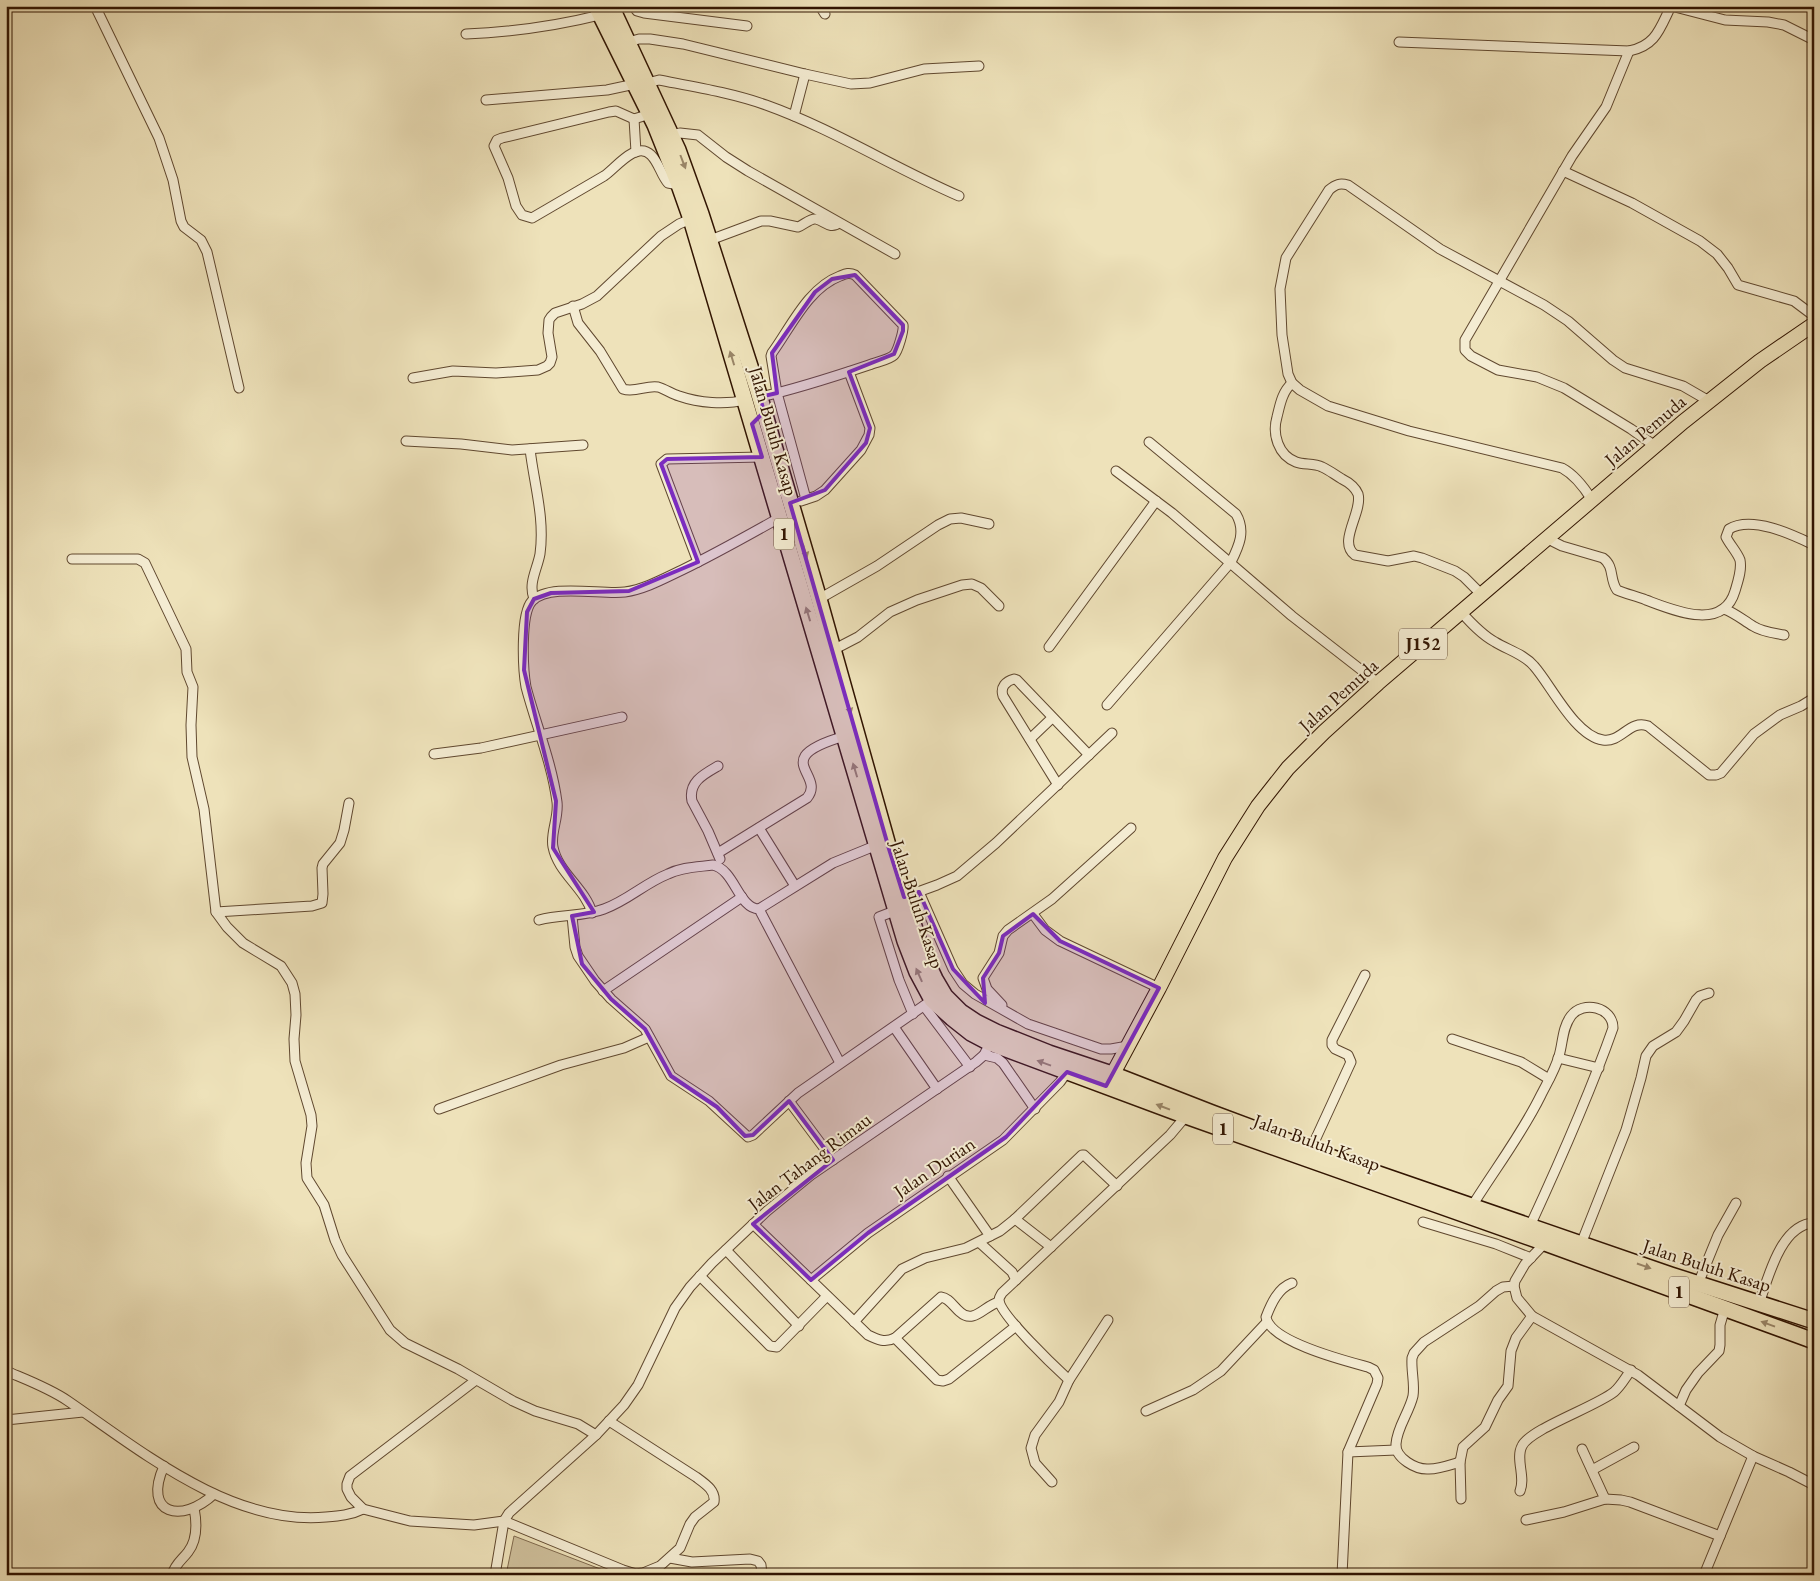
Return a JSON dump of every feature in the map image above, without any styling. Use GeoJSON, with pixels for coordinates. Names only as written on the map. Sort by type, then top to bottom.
{"type":"FeatureCollection","features":[{"type":"Feature","properties":{"kind":"highway","name":"Jalan Buluh Kasap"},"geometry":{"type":"LineString","coordinates":[[603,9],[628,42],[650,114],[679,185],[751,394]]}},
{"type":"Feature","properties":{"kind":"highway","name":"Jalan Buluh Kasap"},"geometry":{"type":"LineString","coordinates":[[603,9],[641,84],[671,135],[686,170],[710,240],[759,421],[790,504],[819,599],[889,849],[923,954],[934,979],[945,996],[990,1043],[1049,1053],[1186,1116],[1809,1339]]}},
{"type":"Feature","properties":{"kind":"highway","name":"Jalan Buluh Kasap"},"geometry":{"type":"LineString","coordinates":[[759,421],[762,457],[779,518],[906,942],[928,1003],[971,1033],[990,1043],[1067,1072],[1109,1080],[1581,1244],[1812,1321]]}},
{"type":"Feature","properties":{"kind":"highway"},"geometry":{"type":"LineString","coordinates":[[1809,1339],[1812,1321]]}},
{"type":"Feature","properties":{"kind":"main road","name":"Jalan Pemuda"},"geometry":{"type":"LineString","coordinates":[[1109,1080],[1226,858],[1243,828],[1274,785],[1324,732],[1546,538],[1709,401],[1760,361],[1814,324]]}},
{"type":"Feature","properties":{"kind":"street"},"geometry":{"type":"LineString","coordinates":[[95,6],[159,138],[173,180],[181,221],[184,227],[201,240],[207,252],[239,388]]}},
{"type":"Feature","properties":{"kind":"street"},"geometry":{"type":"LineString","coordinates":[[633,6],[637,11],[644,13],[747,26]]}},
{"type":"Feature","properties":{"kind":"street"},"geometry":{"type":"LineString","coordinates":[[1399,42],[1630,51],[1641,49],[1651,42],[1671,6],[1726,20],[1768,22],[1784,25],[1814,40]]}},
{"type":"Feature","properties":{"kind":"street"},"geometry":{"type":"LineString","coordinates":[[466,34],[540,28],[603,9]]}},
{"type":"Feature","properties":{"kind":"street"},"geometry":{"type":"LineString","coordinates":[[628,42],[650,39],[683,44],[851,84],[870,83],[924,69],[979,66]]}},
{"type":"Feature","properties":{"kind":"street"},"geometry":{"type":"LineString","coordinates":[[1630,51],[1606,107],[1583,138],[1498,281],[1465,340],[1465,350],[1471,356],[1498,370],[1538,377],[1564,388],[1655,446]]}},
{"type":"Feature","properties":{"kind":"street"},"geometry":{"type":"LineString","coordinates":[[794,116],[805,74]]}},
{"type":"Feature","properties":{"kind":"street"},"geometry":{"type":"LineString","coordinates":[[486,100],[607,90],[659,80],[693,86],[765,105],[794,116],[920,179],[959,196]]}},
{"type":"Feature","properties":{"kind":"street"},"geometry":{"type":"LineString","coordinates":[[650,114],[634,119],[616,111],[609,112],[497,140],[494,146],[508,178],[518,212],[526,218],[532,218],[612,171],[620,160],[636,152],[645,152],[651,155],[668,183],[679,185]]}},
{"type":"Feature","properties":{"kind":"street"},"geometry":{"type":"LineString","coordinates":[[634,119],[636,152]]}},
{"type":"Feature","properties":{"kind":"street"},"geometry":{"type":"LineString","coordinates":[[671,135],[680,133],[698,135],[726,157],[895,254]]}},
{"type":"Feature","properties":{"kind":"street"},"geometry":{"type":"LineString","coordinates":[[1563,171],[1632,203],[1700,241],[1717,254],[1738,285],[1794,301],[1814,316]]}},
{"type":"Feature","properties":{"kind":"street"},"geometry":{"type":"LineString","coordinates":[[1592,500],[1577,480],[1562,468],[1409,431],[1316,400],[1292,383],[1288,374],[1282,335],[1280,289],[1282,273],[1286,258],[1329,190],[1335,185],[1348,185],[1440,250],[1544,305],[1568,321],[1625,368],[1683,386],[1709,401]]}},
{"type":"Feature","properties":{"kind":"street"},"geometry":{"type":"LineString","coordinates":[[414,378],[453,371],[496,373],[543,368],[550,362],[552,356],[548,333],[549,320],[555,313],[597,296],[662,236],[679,224],[691,219]]}},
{"type":"Feature","properties":{"kind":"street"},"geometry":{"type":"LineString","coordinates":[[710,240],[761,221],[770,221],[798,228],[817,219],[832,226],[839,223]]}},
{"type":"Feature","properties":{"kind":"street"},"geometry":{"type":"LineString","coordinates":[[573,306],[578,323],[600,351],[623,388],[638,390],[658,387],[686,398],[713,402],[736,402],[751,394],[777,393],[849,372],[894,354],[904,328],[851,273],[832,279],[815,292],[771,356],[777,393],[806,499]]}},
{"type":"Feature","properties":{"kind":"street"},"geometry":{"type":"LineString","coordinates":[[790,504],[816,496],[825,490],[861,450],[869,435],[870,428],[849,372]]}},
{"type":"Feature","properties":{"kind":"street"},"geometry":{"type":"LineString","coordinates":[[1292,383],[1283,394],[1274,426],[1274,435],[1288,458],[1321,467],[1348,482],[1354,488],[1359,500],[1349,539],[1351,552],[1355,555],[1388,561],[1414,556],[1422,558],[1455,571],[1481,594]]}},
{"type":"Feature","properties":{"kind":"street"},"geometry":{"type":"LineString","coordinates":[[406,441],[462,444],[512,450],[583,444]]}},
{"type":"Feature","properties":{"kind":"street"},"geometry":{"type":"LineString","coordinates":[[1107,705],[1231,562],[1239,545],[1240,521],[1236,514],[1149,442]]}},
{"type":"Feature","properties":{"kind":"street"},"geometry":{"type":"LineString","coordinates":[[530,449],[540,503],[542,535],[540,556],[531,585],[534,599]]}},
{"type":"Feature","properties":{"kind":"street"},"geometry":{"type":"LineString","coordinates":[[698,562],[661,464],[667,459],[762,457]]}},
{"type":"Feature","properties":{"kind":"street"},"geometry":{"type":"LineString","coordinates":[[1116,471],[1231,562],[1292,616],[1378,683]]}},
{"type":"Feature","properties":{"kind":"street"},"geometry":{"type":"LineString","coordinates":[[1049,647],[1156,501]]}},
{"type":"Feature","properties":{"kind":"street"},"geometry":{"type":"LineString","coordinates":[[592,913],[584,896],[569,876],[553,848],[552,838],[557,814],[556,801],[548,764],[526,687],[523,660],[527,612],[530,604],[534,599],[552,592],[629,591],[653,584],[779,518]]}},
{"type":"Feature","properties":{"kind":"street"},"geometry":{"type":"LineString","coordinates":[[819,599],[869,571],[950,519],[961,518],[990,524]]}},
{"type":"Feature","properties":{"kind":"street"},"geometry":{"type":"LineString","coordinates":[[1546,538],[1562,546],[1603,558],[1611,568],[1613,585],[1617,590],[1672,611],[1687,614],[1712,614],[1724,609],[1731,602],[1740,568],[1737,555],[1726,537],[1729,529],[1738,526],[1754,525],[1773,527],[1814,545]]}},
{"type":"Feature","properties":{"kind":"street"},"geometry":{"type":"LineString","coordinates":[[72,559],[138,559],[145,563],[186,649],[187,672],[193,687],[192,758],[204,809],[216,912],[227,927],[244,943],[281,966],[292,983],[295,994],[296,1014],[295,1061],[311,1115],[312,1126],[306,1163],[307,1178],[324,1205],[335,1240],[342,1255],[386,1324],[405,1343],[513,1401],[535,1411],[578,1424],[596,1435]]}},
{"type":"Feature","properties":{"kind":"street"},"geometry":{"type":"LineString","coordinates":[[833,650],[858,638],[890,612],[917,600],[962,585],[972,584],[981,588],[999,606]]}},
{"type":"Feature","properties":{"kind":"street"},"geometry":{"type":"LineString","coordinates":[[1724,609],[1741,617],[1755,627],[1784,636]]}},
{"type":"Feature","properties":{"kind":"street"},"geometry":{"type":"LineString","coordinates":[[1461,612],[1490,639],[1527,658],[1540,672],[1557,700],[1573,720],[1591,735],[1603,740],[1612,739],[1629,728],[1643,724],[1709,774],[1716,775],[1720,773],[1747,740],[1760,729],[1786,712],[1798,708],[1814,698]]}},
{"type":"Feature","properties":{"kind":"street"},"geometry":{"type":"LineString","coordinates":[[1058,785],[1003,696],[1003,686],[1010,680],[1018,680],[1089,755]]}},
{"type":"Feature","properties":{"kind":"street"},"geometry":{"type":"LineString","coordinates":[[434,754],[463,751],[622,717]]}},
{"type":"Feature","properties":{"kind":"street"},"geometry":{"type":"LineString","coordinates":[[1030,739],[1052,718]]}},
{"type":"Feature","properties":{"kind":"street"},"geometry":{"type":"LineString","coordinates":[[904,896],[920,892],[957,876],[996,843],[1112,733]]}},
{"type":"Feature","properties":{"kind":"street"},"geometry":{"type":"LineString","coordinates":[[718,853],[807,798],[812,793],[812,788],[802,763],[806,753],[816,746],[845,736]]}},
{"type":"Feature","properties":{"kind":"street"},"geometry":{"type":"LineString","coordinates":[[718,766],[696,781],[692,787],[691,795],[692,801],[718,853],[719,866]]}},
{"type":"Feature","properties":{"kind":"street"},"geometry":{"type":"LineString","coordinates":[[216,912],[312,906],[322,903],[322,868],[340,843],[349,803]]}},
{"type":"Feature","properties":{"kind":"street"},"geometry":{"type":"LineString","coordinates":[[759,828],[795,886]]}},
{"type":"Feature","properties":{"kind":"street"},"geometry":{"type":"LineString","coordinates":[[1009,1012],[987,989],[983,978],[999,953],[1003,936],[1019,921],[1033,914],[1052,899],[1131,828]]}},
{"type":"Feature","properties":{"kind":"street"},"geometry":{"type":"LineString","coordinates":[[759,909],[833,864],[877,845]]}},
{"type":"Feature","properties":{"kind":"street"},"geometry":{"type":"LineString","coordinates":[[540,920],[548,917],[592,913],[614,906],[673,871],[713,865],[719,866],[728,874],[742,896],[752,907],[759,909],[840,1064]]}},
{"type":"Feature","properties":{"kind":"street"},"geometry":{"type":"LineString","coordinates":[[920,892],[953,969],[963,984],[975,994],[1028,1024],[1101,1049],[1128,1046]]}},
{"type":"Feature","properties":{"kind":"street"},"geometry":{"type":"LineString","coordinates":[[603,991],[742,896]]}},
{"type":"Feature","properties":{"kind":"street"},"geometry":{"type":"LineString","coordinates":[[897,910],[879,917],[899,980],[913,1014]]}},
{"type":"Feature","properties":{"kind":"street"},"geometry":{"type":"LineString","coordinates":[[1033,914],[1045,930],[1064,943],[1159,988]]}},
{"type":"Feature","properties":{"kind":"street"},"geometry":{"type":"LineString","coordinates":[[572,916],[578,956],[603,991],[645,1028],[670,1076],[709,1101],[745,1136],[753,1135],[789,1101],[928,1003],[970,1067]]}},
{"type":"Feature","properties":{"kind":"street"},"geometry":{"type":"LineString","coordinates":[[1310,1149],[1351,1062],[1348,1055],[1335,1049],[1332,1040],[1365,975]]}},
{"type":"Feature","properties":{"kind":"street"},"geometry":{"type":"LineString","coordinates":[[1581,1244],[1626,1130],[1646,1056],[1653,1046],[1676,1032],[1696,1000],[1700,996],[1709,993]]}},
{"type":"Feature","properties":{"kind":"street"},"geometry":{"type":"LineString","coordinates":[[1472,1206],[1523,1130],[1558,1058],[1565,1026],[1570,1017],[1575,1011],[1584,1007],[1607,1012],[1613,1022],[1613,1028],[1599,1068],[1530,1226]]}},
{"type":"Feature","properties":{"kind":"street"},"geometry":{"type":"LineString","coordinates":[[894,1027],[937,1089]]}},
{"type":"Feature","properties":{"kind":"street"},"geometry":{"type":"LineString","coordinates":[[438,1109],[561,1065],[624,1048],[649,1037]]}},
{"type":"Feature","properties":{"kind":"street"},"geometry":{"type":"LineString","coordinates":[[1452,1039],[1521,1062],[1549,1079]]}},
{"type":"Feature","properties":{"kind":"street"},"geometry":{"type":"LineString","coordinates":[[990,1043],[997,1058],[1003,1062],[1034,1109]]}},
{"type":"Feature","properties":{"kind":"street","name":"Jalan Tahang Rimau"},"geometry":{"type":"LineString","coordinates":[[504,1521],[514,1507],[596,1435],[609,1421],[638,1385],[670,1318],[690,1287],[726,1250],[783,1196],[970,1067],[990,1043]]}},
{"type":"Feature","properties":{"kind":"street"},"geometry":{"type":"LineString","coordinates":[[1558,1058],[1599,1068]]}},
{"type":"Feature","properties":{"kind":"street","name":"Jalan Durian"},"geometry":{"type":"LineString","coordinates":[[812,1280],[860,1238],[1003,1140],[1060,1082],[1067,1072]]}},
{"type":"Feature","properties":{"kind":"street"},"geometry":{"type":"LineString","coordinates":[[789,1101],[833,1160]]}},
{"type":"Feature","properties":{"kind":"street"},"geometry":{"type":"LineString","coordinates":[[1069,1380],[1016,1326],[999,1298],[1002,1293],[1170,1135],[1186,1116]]}},
{"type":"Feature","properties":{"kind":"street"},"geometry":{"type":"LineString","coordinates":[[854,1322],[898,1273],[925,1258],[966,1248],[990,1236],[1015,1219],[1082,1155],[1117,1186]]}},
{"type":"Feature","properties":{"kind":"street"},"geometry":{"type":"LineString","coordinates":[[948,1176],[990,1236]]}},
{"type":"Feature","properties":{"kind":"street"},"geometry":{"type":"LineString","coordinates":[[1698,1284],[1718,1235],[1736,1203]]}},
{"type":"Feature","properties":{"kind":"street"},"geometry":{"type":"LineString","coordinates":[[1015,1219],[1051,1247]]}},
{"type":"Feature","properties":{"kind":"street"},"geometry":{"type":"LineString","coordinates":[[1423,1222],[1496,1244],[1531,1258]]}},
{"type":"Feature","properties":{"kind":"street"},"geometry":{"type":"LineString","coordinates":[[1759,1304],[1779,1250],[1785,1240],[1800,1227],[1808,1223],[1814,1223]]}},
{"type":"Feature","properties":{"kind":"street"},"geometry":{"type":"LineString","coordinates":[[753,1224],[868,1335],[880,1341],[889,1341],[895,1338],[941,1297],[948,1299],[967,1317],[972,1317],[992,1304],[1000,1302]]}},
{"type":"Feature","properties":{"kind":"street"},"geometry":{"type":"LineString","coordinates":[[980,1242],[1012,1272],[1016,1280]]}},
{"type":"Feature","properties":{"kind":"street"},"geometry":{"type":"LineString","coordinates":[[1545,1243],[1518,1274],[1514,1286],[1517,1298],[1532,1316],[1630,1370],[1720,1437],[1753,1456],[1814,1484]]}},
{"type":"Feature","properties":{"kind":"street"},"geometry":{"type":"LineString","coordinates":[[726,1250],[799,1326]]}},
{"type":"Feature","properties":{"kind":"street"},"geometry":{"type":"LineString","coordinates":[[700,1276],[770,1346],[777,1347],[827,1296]]}},
{"type":"Feature","properties":{"kind":"street"},"geometry":{"type":"LineString","coordinates":[[1292,1283],[1280,1291],[1267,1313],[1267,1322],[1275,1331],[1311,1350],[1368,1367],[1377,1373],[1378,1378],[1348,1452],[1342,1575]]}},
{"type":"Feature","properties":{"kind":"street"},"geometry":{"type":"LineString","coordinates":[[1460,1462],[1428,1470],[1408,1463],[1396,1450],[1399,1432],[1413,1396],[1412,1365],[1414,1352],[1424,1342],[1463,1317],[1496,1291],[1514,1286]]}},
{"type":"Feature","properties":{"kind":"street"},"geometry":{"type":"LineString","coordinates":[[1679,1406],[1686,1390],[1698,1373],[1719,1351],[1720,1325],[1725,1308]]}},
{"type":"Feature","properties":{"kind":"street"},"geometry":{"type":"LineString","coordinates":[[1461,1499],[1460,1462],[1463,1447],[1485,1427],[1498,1400],[1508,1386],[1511,1352],[1516,1338],[1532,1316]]}},
{"type":"Feature","properties":{"kind":"street"},"geometry":{"type":"LineString","coordinates":[[1052,1482],[1035,1462],[1031,1448],[1035,1435],[1059,1402],[1069,1380],[1108,1320]]}},
{"type":"Feature","properties":{"kind":"street"},"geometry":{"type":"LineString","coordinates":[[1146,1411],[1193,1390],[1221,1371],[1267,1322]]}},
{"type":"Feature","properties":{"kind":"street"},"geometry":{"type":"LineString","coordinates":[[895,1338],[937,1380],[942,1381],[960,1372],[1016,1326]]}},
{"type":"Feature","properties":{"kind":"street"},"geometry":{"type":"LineString","coordinates":[[1520,1491],[1522,1482],[1520,1450],[1523,1444],[1546,1428],[1609,1396],[1622,1384],[1630,1370]]}},
{"type":"Feature","properties":{"kind":"street"},"geometry":{"type":"LineString","coordinates":[[6,1371],[51,1390],[146,1456],[214,1494],[236,1504],[279,1515],[312,1518],[341,1516],[362,1509]]}},
{"type":"Feature","properties":{"kind":"street"},"geometry":{"type":"LineString","coordinates":[[476,1380],[350,1476],[347,1489],[351,1497],[362,1509],[410,1521],[474,1525],[504,1521],[636,1574],[650,1571],[670,1558],[683,1543],[690,1524],[714,1502],[713,1494],[708,1487],[679,1464],[609,1421]]}},
{"type":"Feature","properties":{"kind":"street"},"geometry":{"type":"LineString","coordinates":[[6,1420],[83,1412]]}},
{"type":"Feature","properties":{"kind":"street"},"geometry":{"type":"LineString","coordinates":[[1592,1470],[1634,1447]]}},
{"type":"Feature","properties":{"kind":"street"},"geometry":{"type":"LineString","coordinates":[[1582,1449],[1605,1499]]}},
{"type":"Feature","properties":{"kind":"street"},"geometry":{"type":"LineString","coordinates":[[1348,1452],[1396,1450]]}},
{"type":"Feature","properties":{"kind":"street"},"geometry":{"type":"LineString","coordinates":[[1704,1575],[1753,1456]]}},
{"type":"Feature","properties":{"kind":"street"},"geometry":{"type":"LineString","coordinates":[[164,1466],[157,1486],[159,1501],[164,1508],[172,1511],[187,1510],[201,1506],[214,1494]]}},
{"type":"Feature","properties":{"kind":"street"},"geometry":{"type":"LineString","coordinates":[[1526,1520],[1564,1512],[1605,1499],[1612,1499],[1630,1502],[1720,1536]]}},
{"type":"Feature","properties":{"kind":"street"},"geometry":{"type":"LineString","coordinates":[[172,1575],[174,1567],[191,1548],[196,1535],[197,1521],[194,1508]]}},
{"type":"Feature","properties":{"kind":"street"},"geometry":{"type":"LineString","coordinates":[[495,1575],[504,1521]]}},
{"type":"Feature","properties":{"kind":"street"},"geometry":{"type":"LineString","coordinates":[[670,1558],[692,1562],[750,1559],[758,1561],[761,1565],[762,1575]]}},
{"type":"Feature","properties":{"kind":"highlighted area"},"geometry":{"type":"Polygon","coordinates":[[[855,275],[903,325],[903,331],[894,354],[849,372],[870,428],[866,443],[825,490],[790,503],[889,849],[904,897],[919,892],[953,969],[985,1003],[983,978],[999,953],[1003,936],[1033,914],[1060,941],[1159,988],[1106,1086],[1067,1072],[1006,1137],[868,1233],[811,1280],[753,1224],[833,1160],[789,1101],[753,1135],[745,1136],[717,1107],[671,1076],[645,1029],[611,999],[582,964],[572,916],[594,912],[553,848],[556,801],[524,670],[527,612],[534,599],[551,593],[629,591],[698,562],[661,464],[667,459],[762,457],[752,424],[764,412],[760,397],[777,393],[772,353],[815,292],[832,279],[855,275]]]}},
{"type":"Feature","properties":{"kind":"shaded area"},"geometry":{"type":"Polygon","coordinates":[[[514,1536],[616,1575],[506,1575],[514,1536]]]}}]}
